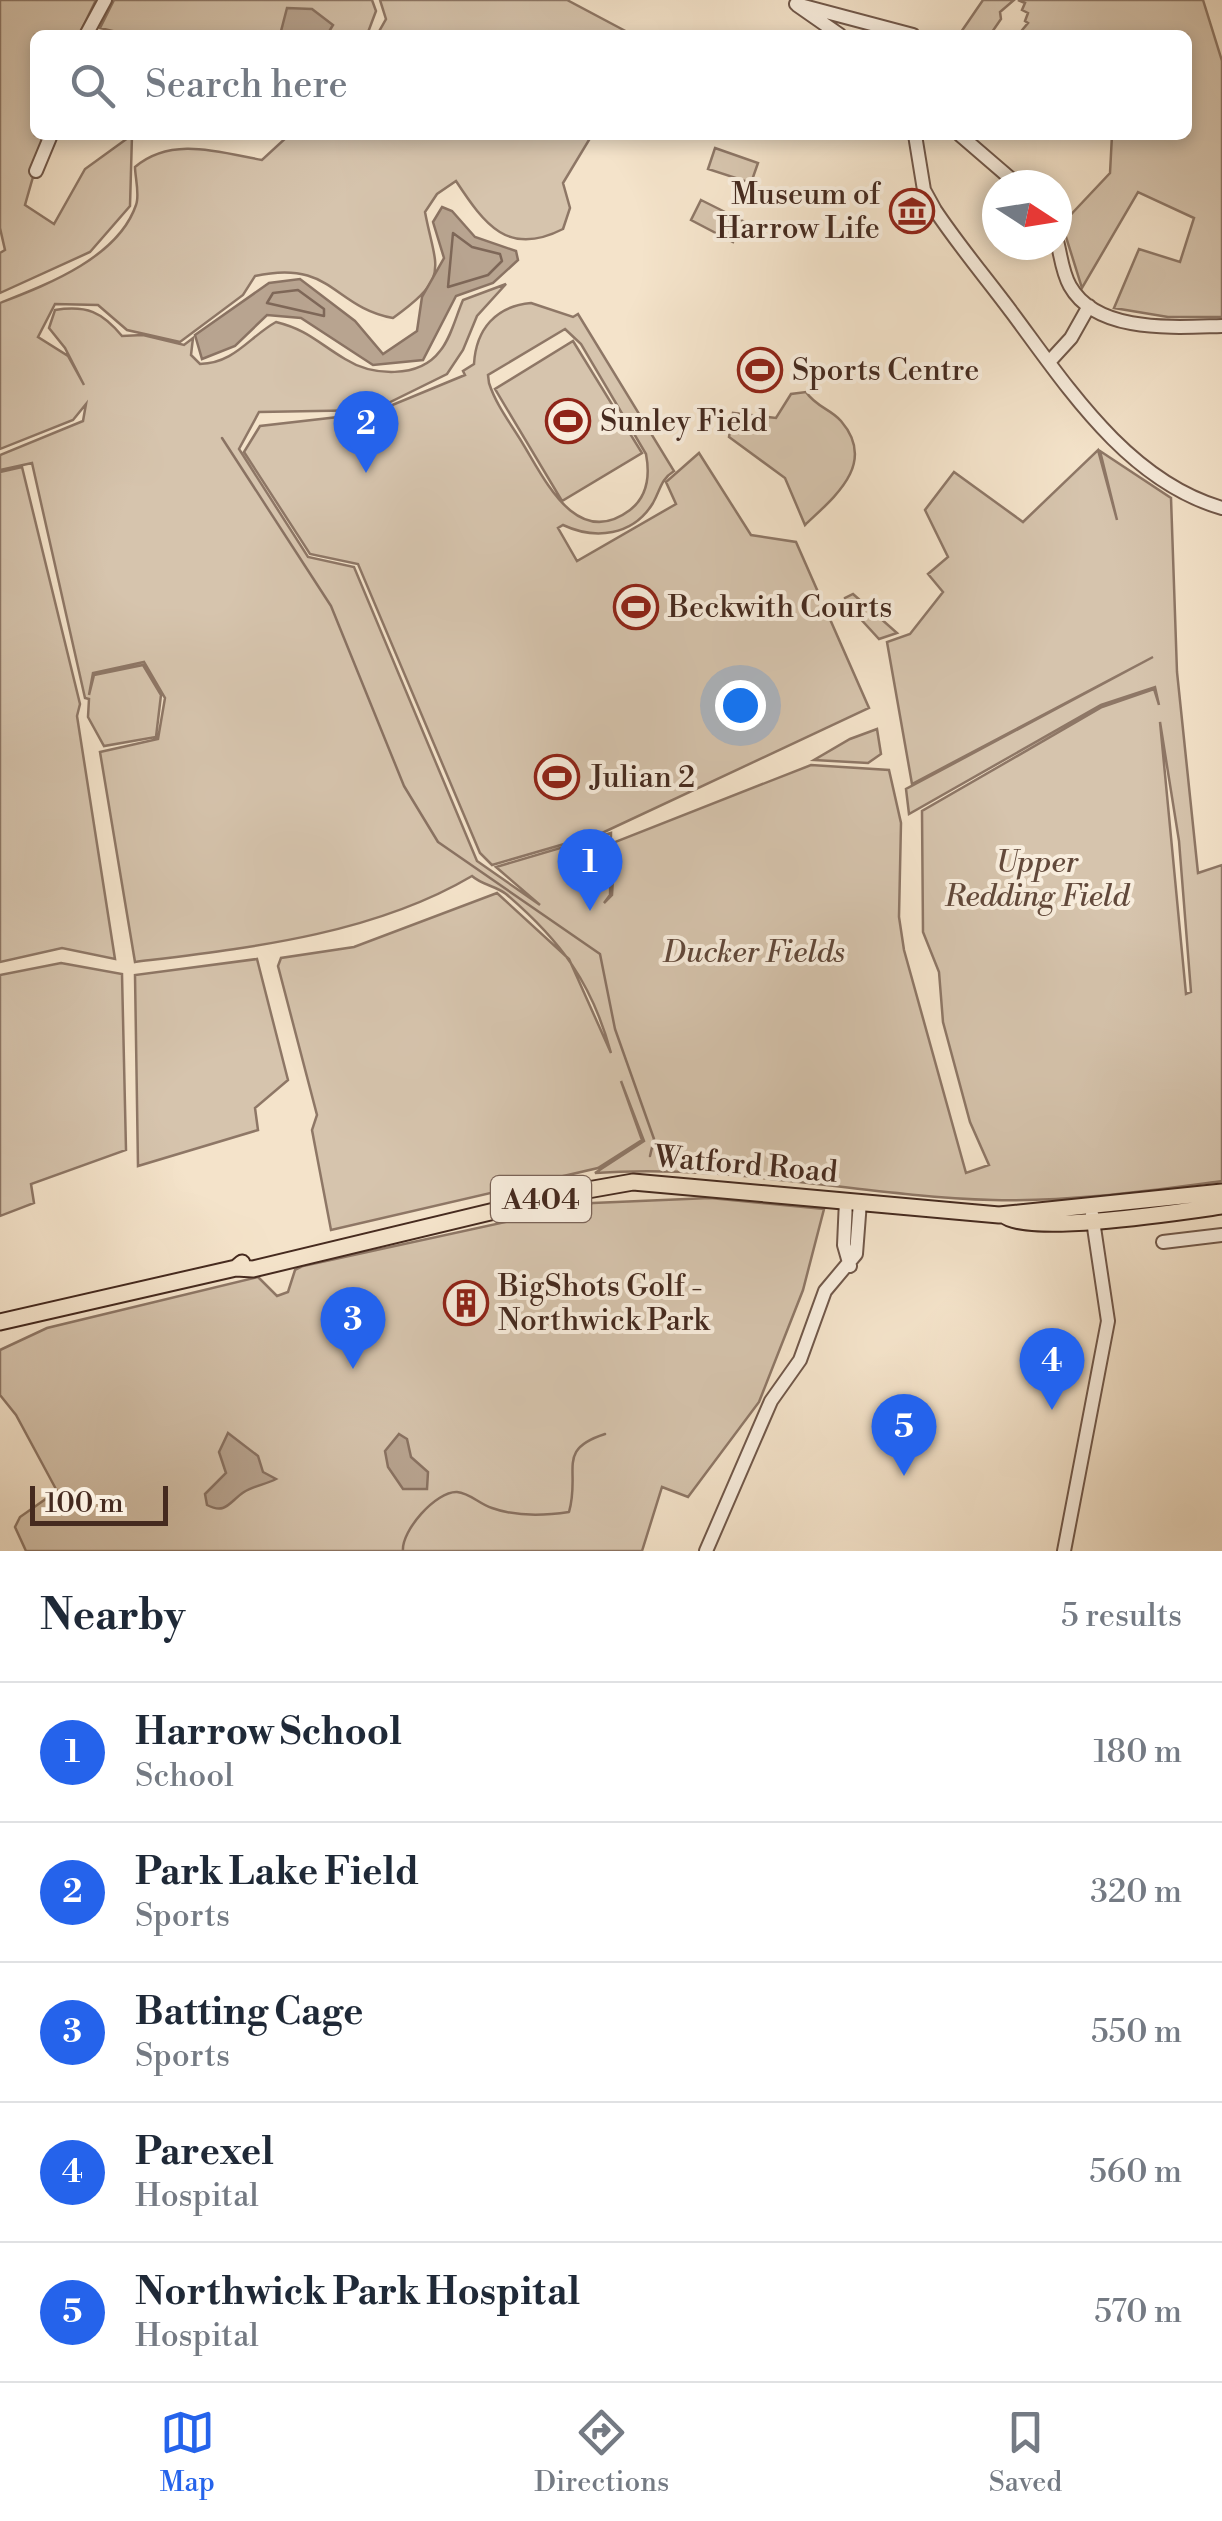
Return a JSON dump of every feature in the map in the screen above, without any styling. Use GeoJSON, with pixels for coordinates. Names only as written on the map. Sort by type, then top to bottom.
{"type":"FeatureCollection","features":[{"type":"Feature","properties":{"kind":"main road","name":"Watford Road"},"geometry":{"type":"LineString","coordinates":[[0,1322],[634,1182],[1004,1215],[1012,1210],[1092,1214],[1222,1206]]}},
{"type":"Feature","properties":{"kind":"main road","name":"Watford Road"},"geometry":{"type":"LineString","coordinates":[[1092,1214],[1222,1192]]}},
{"type":"Feature","properties":{"kind":"street"},"geometry":{"type":"LineString","coordinates":[[89,30],[105,0]]}},
{"type":"Feature","properties":{"kind":"street"},"geometry":{"type":"LineString","coordinates":[[794,2],[833,30]]}},
{"type":"Feature","properties":{"kind":"street"},"geometry":{"type":"LineString","coordinates":[[794,2],[895,30]]}},
{"type":"Feature","properties":{"kind":"street"},"geometry":{"type":"LineString","coordinates":[[36,170],[50,140]]}},
{"type":"Feature","properties":{"kind":"street"},"geometry":{"type":"LineString","coordinates":[[916,140],[921,178],[935,210],[1048,362],[1100,424],[1147,470],[1191,496],[1222,508]]}},
{"type":"Feature","properties":{"kind":"street"},"geometry":{"type":"LineString","coordinates":[[966,140],[1001,170]]}},
{"type":"Feature","properties":{"kind":"street"},"geometry":{"type":"LineString","coordinates":[[1062,260],[1068,283],[1089,306],[1140,324],[1222,326]]}},
{"type":"Feature","properties":{"kind":"street"},"geometry":{"type":"LineString","coordinates":[[1048,362],[1071,338],[1089,306]]}},
{"type":"Feature","properties":{"kind":"street"},"geometry":{"type":"LineString","coordinates":[[706,1551],[771,1401],[800,1360],[825,1291],[850,1266],[856,1254],[853,1201]]}},
{"type":"Feature","properties":{"kind":"street"},"geometry":{"type":"LineString","coordinates":[[1064,1551],[1108,1320],[1092,1214]]}},
{"type":"Feature","properties":{"kind":"street"},"geometry":{"type":"LineString","coordinates":[[1163,1242],[1222,1235]]}},
{"type":"Feature","properties":{"kind":"green space"},"geometry":{"type":"Polygon","coordinates":[[[0,0],[96,0],[81,30],[30,30],[30,140],[44,140],[25,205],[54,224],[85,169],[125,140],[132,140],[130,206],[90,252],[0,293],[0,253],[5,250],[0,228],[0,0]]]}},
{"type":"Feature","properties":{"kind":"green space"},"geometry":{"type":"Polygon","coordinates":[[[114,0],[372,0],[376,11],[369,30],[100,28],[114,0]]]}},
{"type":"Feature","properties":{"kind":"green space"},"geometry":{"type":"Polygon","coordinates":[[[380,0],[567,0],[624,30],[380,30],[386,19],[380,0]]]}},
{"type":"Feature","properties":{"kind":"green space"},"geometry":{"type":"Polygon","coordinates":[[[983,0],[1014,0],[1000,12],[1001,19],[993,30],[962,30],[983,0]]]}},
{"type":"Feature","properties":{"kind":"green space"},"geometry":{"type":"Polygon","coordinates":[[[1018,0],[1203,0],[1222,61],[1222,317],[1168,317],[1114,308],[1139,249],[1180,262],[1194,218],[1138,192],[1082,288],[1072,256],[1072,213],[1110,173],[1112,140],[1192,140],[1192,30],[1022,30],[1028,23],[1028,13],[1022,10],[1025,3],[1018,0]]]}},
{"type":"Feature","properties":{"kind":"green space"},"geometry":{"type":"Polygon","coordinates":[[[284,140],[589,140],[563,183],[570,208],[563,229],[544,237],[513,238],[500,232],[477,211],[456,181],[437,194],[425,212],[435,260],[432,281],[393,318],[357,304],[317,279],[281,272],[255,276],[243,295],[180,342],[127,330],[98,305],[55,304],[38,337],[68,356],[84,385],[65,348],[49,328],[55,310],[93,312],[122,336],[143,335],[184,345],[193,338],[191,355],[200,364],[223,359],[276,322],[305,333],[356,365],[395,372],[420,366],[440,351],[463,300],[506,284],[477,316],[463,350],[447,374],[374,410],[259,412],[239,449],[308,557],[354,567],[477,861],[540,905],[496,867],[611,833],[610,895],[604,903],[612,895],[615,842],[811,765],[889,770],[901,823],[899,917],[904,950],[966,1173],[989,1165],[970,1122],[943,1022],[939,972],[923,932],[922,811],[1102,707],[1154,689],[1159,705],[1155,687],[1101,705],[909,814],[906,789],[1153,657],[912,784],[887,642],[910,634],[943,592],[928,574],[948,557],[925,510],[954,472],[1023,522],[1098,450],[1117,520],[1100,451],[1171,498],[1177,672],[1198,873],[1222,865],[1222,1181],[1079,1198],[993,1200],[695,1172],[595,1173],[644,1141],[621,1081],[642,1140],[598,1168],[331,1230],[312,1130],[317,1115],[278,966],[281,958],[354,947],[497,893],[565,955],[506,894],[472,876],[393,912],[308,936],[135,962],[100,752],[158,739],[165,698],[144,662],[93,673],[89,695],[94,675],[143,665],[161,695],[156,737],[104,746],[88,717],[89,699],[85,698],[32,463],[0,470],[0,455],[83,421],[86,404],[73,420],[0,449],[0,303],[78,267],[114,240],[136,205],[135,167],[164,152],[212,151],[262,160],[284,140]],[[1160,722],[1186,994],[1191,992],[1179,841],[1160,722]],[[571,964],[611,1053],[594,1005],[571,964]]]}},
{"type":"Feature","properties":{"kind":"green space"},"geometry":{"type":"Polygon","coordinates":[[[715,148],[758,163],[751,183],[708,169],[715,148]]]}},
{"type":"Feature","properties":{"kind":"green space"},"geometry":{"type":"Polygon","coordinates":[[[701,200],[743,221],[733,242],[691,220],[701,200]]]}},
{"type":"Feature","properties":{"kind":"green space"},"geometry":{"type":"Polygon","coordinates":[[[531,303],[573,317],[578,314],[674,471],[663,481],[645,514],[624,528],[588,533],[563,525],[558,528],[577,561],[676,504],[666,482],[699,453],[751,535],[796,542],[869,708],[602,833],[492,865],[480,853],[358,564],[310,554],[244,452],[260,426],[373,413],[465,375],[463,371],[474,364],[479,340],[490,322],[519,305],[531,303]],[[565,329],[488,375],[489,383],[542,475],[565,506],[594,522],[611,520],[630,510],[641,498],[647,477],[646,454],[581,344],[565,329]]]}},
{"type":"Feature","properties":{"kind":"green space","name":"Sunley Field"},"geometry":{"type":"Polygon","coordinates":[[[573,341],[642,453],[562,501],[495,389],[573,341]]]}},
{"type":"Feature","properties":{"kind":"green space"},"geometry":{"type":"Polygon","coordinates":[[[806,392],[841,421],[855,452],[847,479],[805,525],[785,478],[729,437],[733,413],[776,418],[791,394],[806,392]]]}},
{"type":"Feature","properties":{"kind":"green space"},"geometry":{"type":"Polygon","coordinates":[[[22,467],[80,704],[77,716],[115,959],[62,948],[0,962],[0,472],[22,467]]]}},
{"type":"Feature","properties":{"kind":"green space"},"geometry":{"type":"Polygon","coordinates":[[[853,594],[897,633],[879,639],[846,603],[845,598],[853,594]]]}},
{"type":"Feature","properties":{"kind":"green space"},"geometry":{"type":"Polygon","coordinates":[[[877,729],[881,754],[868,763],[814,760],[850,739],[877,729]]]}},
{"type":"Feature","properties":{"kind":"green space"},"geometry":{"type":"Polygon","coordinates":[[[257,959],[288,1080],[255,1108],[258,1130],[138,1166],[135,975],[257,959]]]}},
{"type":"Feature","properties":{"kind":"green space"},"geometry":{"type":"Polygon","coordinates":[[[61,963],[122,974],[126,1150],[31,1184],[34,1203],[0,1216],[0,975],[61,963]]]}},
{"type":"Feature","properties":{"kind":"green space"},"geometry":{"type":"Polygon","coordinates":[[[710,1198],[824,1209],[803,1290],[759,1402],[688,1497],[662,1487],[642,1551],[26,1551],[15,1527],[20,1517],[57,1491],[16,1415],[0,1395],[0,1350],[47,1328],[258,1277],[277,1296],[288,1292],[295,1270],[303,1266],[593,1203],[710,1198]]]}},
{"type":"Feature","properties":{"kind":"water"},"geometry":{"type":"Polygon","coordinates":[[[287,8],[312,9],[333,25],[330,30],[281,30],[287,8]]]}},
{"type":"Feature","properties":{"kind":"water"},"geometry":{"type":"Polygon","coordinates":[[[442,207],[452,211],[475,237],[516,251],[518,260],[493,283],[456,296],[423,360],[373,365],[301,318],[267,315],[235,346],[202,359],[195,335],[269,283],[300,279],[355,321],[383,354],[417,331],[422,297],[444,258],[433,222],[442,207]]]}},
{"type":"Feature","properties":{"kind":"water"},"geometry":{"type":"Polygon","coordinates":[[[228,1433],[258,1456],[263,1472],[276,1479],[248,1490],[219,1509],[207,1505],[205,1494],[226,1473],[219,1452],[228,1433]]]}},
{"type":"Feature","properties":{"kind":"water"},"geometry":{"type":"Polygon","coordinates":[[[399,1434],[407,1439],[411,1457],[428,1472],[427,1489],[403,1489],[388,1467],[385,1451],[399,1434]]]}},
{"type":"Feature","properties":{"kind":"waterway"},"geometry":{"type":"LineString","coordinates":[[222,438],[331,606],[404,786],[438,842],[600,954],[615,1029],[654,1139],[650,1156]]}},
{"type":"Feature","properties":{"kind":"waterway"},"geometry":{"type":"LineString","coordinates":[[403,1551],[414,1523],[430,1505],[449,1493],[462,1493],[511,1513],[569,1512],[575,1455],[580,1447],[605,1434]]}},
{"type":"Feature","properties":{"kind":"place","name":"Museum of Harrow Life"},"geometry":{"type":"Point","coordinates":[912,211]}},
{"type":"Feature","properties":{"kind":"place","name":"Sports Centre"},"geometry":{"type":"Point","coordinates":[760,370]}},
{"type":"Feature","properties":{"kind":"place","name":"Sunley Field"},"geometry":{"type":"Point","coordinates":[568,421]}},
{"type":"Feature","properties":{"kind":"place","name":"Park Lake Field"},"geometry":{"type":"Point","coordinates":[366,473]}},
{"type":"Feature","properties":{"kind":"place","name":"Beckwith Courts"},"geometry":{"type":"Point","coordinates":[636,607]}},
{"type":"Feature","properties":{"kind":"place","name":"Julian 2"},"geometry":{"type":"Point","coordinates":[557,777]}},
{"type":"Feature","properties":{"kind":"place","name":"Harrow School"},"geometry":{"type":"Point","coordinates":[590,911]}},
{"type":"Feature","properties":{"kind":"place","name":"BigShots Golf - Northwick Park"},"geometry":{"type":"Point","coordinates":[466,1303]}},
{"type":"Feature","properties":{"kind":"place","name":"Batting Cage"},"geometry":{"type":"Point","coordinates":[353,1369]}},
{"type":"Feature","properties":{"kind":"place","name":"Parexel"},"geometry":{"type":"Point","coordinates":[1052,1410]}},
{"type":"Feature","properties":{"kind":"place","name":"Northwick Park Hospital"},"geometry":{"type":"Point","coordinates":[904,1476]}},
{"type":"Feature","properties":{"kind":"park label","name":"Upper Redding Field"},"geometry":{"type":"Point","coordinates":[1037,879]}},
{"type":"Feature","properties":{"kind":"park label","name":"Ducker Fields"},"geometry":{"type":"Point","coordinates":[754,952]}}]}
